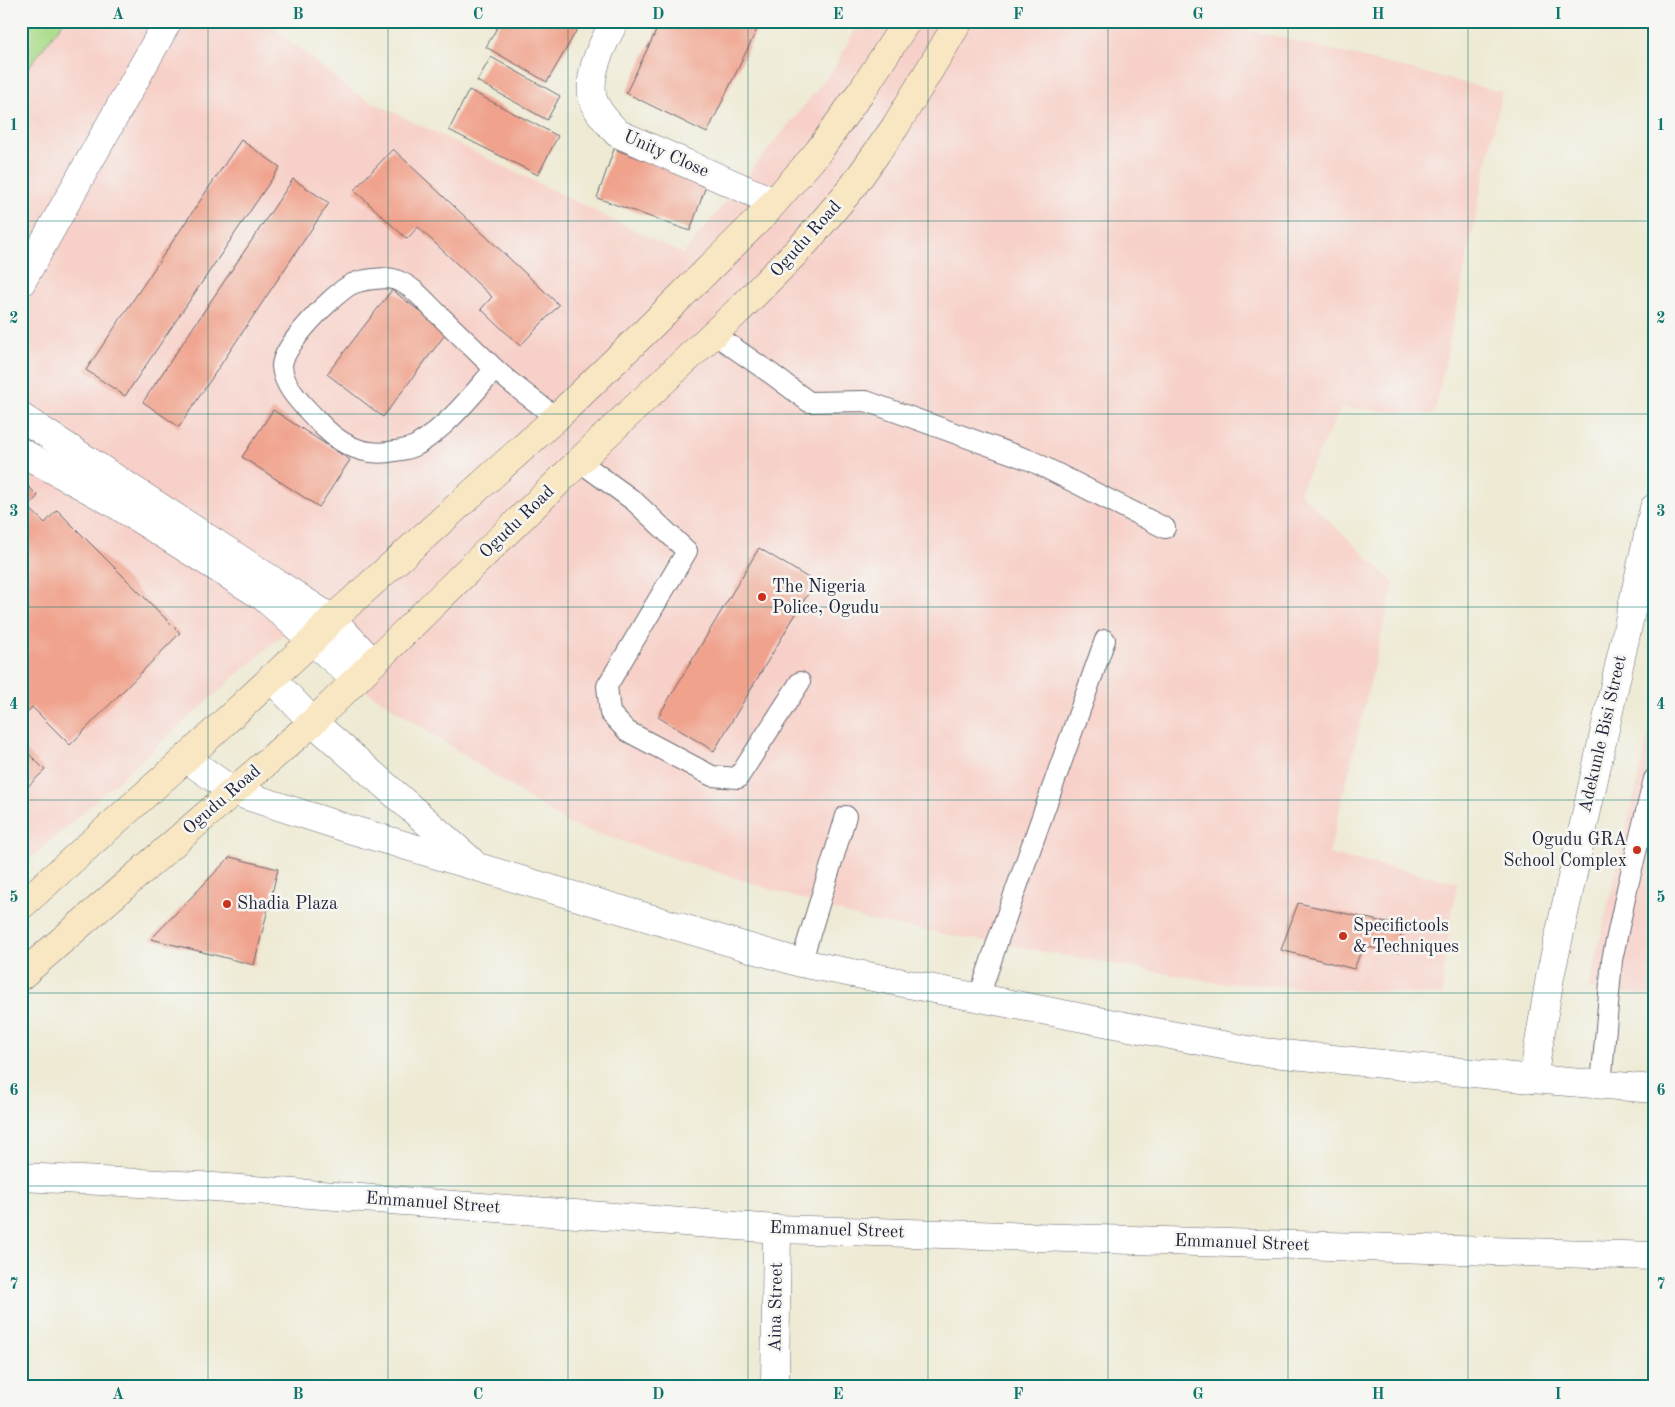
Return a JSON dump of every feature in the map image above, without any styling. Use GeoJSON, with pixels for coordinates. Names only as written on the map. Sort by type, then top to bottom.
{"type":"FeatureCollection","features":[{"type":"Feature","properties":{"kind":"main road"},"geometry":{"type":"LineString","coordinates":[[21,906],[186,758],[313,640],[332,619],[556,418],[711,267],[774,202],[818,152],[865,86],[907,21]]}},
{"type":"Feature","properties":{"kind":"main road","name":"Ogudu Road"},"geometry":{"type":"LineString","coordinates":[[21,976],[313,722],[806,243],[851,189],[895,127],[959,21]]}},
{"type":"Feature","properties":{"kind":"street"},"geometry":{"type":"LineString","coordinates":[[21,283],[168,21]]}},
{"type":"Feature","properties":{"kind":"street","name":"Unity Close"},"geometry":{"type":"LineString","coordinates":[[615,21],[601,47],[593,75],[592,95],[601,115],[617,133],[774,202]]}},
{"type":"Feature","properties":{"kind":"street"},"geometry":{"type":"LineString","coordinates":[[21,417],[332,619],[364,671]]}},
{"type":"Feature","properties":{"kind":"street"},"geometry":{"type":"LineString","coordinates":[[21,452],[112,502],[265,598],[313,640],[364,671]]}},
{"type":"Feature","properties":{"kind":"street","name":"Adekunle Bisi Street"},"geometry":{"type":"LineString","coordinates":[[1533,1079],[1550,977],[1654,508]]}},
{"type":"Feature","properties":{"kind":"street"},"geometry":{"type":"LineString","coordinates":[[271,678],[313,722],[477,866]]}},
{"type":"Feature","properties":{"kind":"street"},"geometry":{"type":"LineString","coordinates":[[186,758],[232,791],[346,828],[800,963],[1253,1051],[1654,1089]]}},
{"type":"Feature","properties":{"kind":"street","name":"Emmanuel Street"},"geometry":{"type":"LineString","coordinates":[[21,1177],[200,1186],[777,1229],[1654,1256]]}},
{"type":"Feature","properties":{"kind":"street","name":"Aina Street"},"geometry":{"type":"LineString","coordinates":[[775,1386],[777,1229]]}},
{"type":"Feature","properties":{"kind":"lane"},"geometry":{"type":"LineString","coordinates":[[495,369],[456,413],[433,434],[415,446],[382,454],[358,451],[327,432],[292,391],[283,373],[282,363],[299,333],[322,308],[341,292],[352,284],[362,281],[394,279],[417,293],[495,369],[556,418]]}},
{"type":"Feature","properties":{"kind":"lane"},"geometry":{"type":"LineString","coordinates":[[714,334],[809,402],[866,401],[1032,461],[1164,528]]}},
{"type":"Feature","properties":{"kind":"lane"},"geometry":{"type":"LineString","coordinates":[[580,461],[634,500],[687,551],[607,686],[610,713],[627,731],[712,776],[738,778],[800,682]]}},
{"type":"Feature","properties":{"kind":"lane"},"geometry":{"type":"LineString","coordinates":[[979,997],[1002,927],[1105,640]]}},
{"type":"Feature","properties":{"kind":"lane"},"geometry":{"type":"LineString","coordinates":[[1601,1085],[1612,960],[1654,778]]}},
{"type":"Feature","properties":{"kind":"lane"},"geometry":{"type":"LineString","coordinates":[[800,963],[846,816]]}},
{"type":"Feature","properties":{"kind":"shaded area"},"geometry":{"type":"Polygon","coordinates":[[[64,21],[265,21],[354,93],[683,254],[833,70],[860,21],[1213,21],[1502,92],[1434,415],[1341,408],[1299,492],[1394,583],[1329,854],[1457,882],[1445,955],[1442,995],[1220,983],[866,920],[568,824],[282,635],[21,867],[21,77],[64,21]]]}},
{"type":"Feature","properties":{"kind":"shaded area","name":"Ogudu GRA School Complex"},"geometry":{"type":"Polygon","coordinates":[[[1654,712],[1654,996],[1588,989],[1654,712]]]}},
{"type":"Feature","properties":{"kind":"green space"},"geometry":{"type":"Polygon","coordinates":[[[21,21],[64,21],[21,77],[21,21]]]}},
{"type":"Feature","properties":{"kind":"building"},"geometry":{"type":"Polygon","coordinates":[[[501,21],[582,21],[547,82],[486,47],[501,21]]]}},
{"type":"Feature","properties":{"kind":"building"},"geometry":{"type":"Polygon","coordinates":[[[661,21],[761,21],[707,133],[626,93],[661,21]]]}},
{"type":"Feature","properties":{"kind":"building"},"geometry":{"type":"Polygon","coordinates":[[[491,57],[560,96],[547,120],[477,81],[491,57]]]}},
{"type":"Feature","properties":{"kind":"building"},"geometry":{"type":"Polygon","coordinates":[[[469,90],[558,136],[538,175],[449,130],[469,90]]]}},
{"type":"Feature","properties":{"kind":"building"},"geometry":{"type":"Polygon","coordinates":[[[241,140],[280,167],[125,396],[86,370],[241,140]]]}},
{"type":"Feature","properties":{"kind":"building"},"geometry":{"type":"Polygon","coordinates":[[[393,149],[559,305],[520,346],[481,309],[492,297],[418,227],[407,239],[354,190],[393,149]]]}},
{"type":"Feature","properties":{"kind":"building"},"geometry":{"type":"Polygon","coordinates":[[[614,149],[707,183],[690,231],[597,198],[614,149]]]}},
{"type":"Feature","properties":{"kind":"building"},"geometry":{"type":"Polygon","coordinates":[[[293,179],[329,203],[179,427],[143,402],[293,179]]]}},
{"type":"Feature","properties":{"kind":"building"},"geometry":{"type":"Polygon","coordinates":[[[392,290],[447,332],[383,417],[327,374],[392,290]]]}},
{"type":"Feature","properties":{"kind":"building"},"geometry":{"type":"Polygon","coordinates":[[[273,410],[350,460],[319,507],[242,457],[273,410]]]}},
{"type":"Feature","properties":{"kind":"building"},"geometry":{"type":"Polygon","coordinates":[[[21,479],[38,496],[28,507],[45,523],[57,510],[180,633],[70,745],[32,707],[21,719],[21,479]]]}},
{"type":"Feature","properties":{"kind":"building"},"geometry":{"type":"Polygon","coordinates":[[[759,548],[815,582],[714,751],[658,717],[759,548]]]}},
{"type":"Feature","properties":{"kind":"building"},"geometry":{"type":"Polygon","coordinates":[[[21,746],[45,770],[21,793],[21,746]]]}},
{"type":"Feature","properties":{"kind":"building","name":"Shadia Plaza"},"geometry":{"type":"Polygon","coordinates":[[[230,857],[278,869],[254,965],[151,939],[230,857]]]}},
{"type":"Feature","properties":{"kind":"building","name":"Specifictools & Techniques"},"geometry":{"type":"Polygon","coordinates":[[[1298,903],[1402,926],[1399,953],[1363,946],[1354,969],[1281,950],[1298,903]]]}},
{"type":"Feature","properties":{"kind":"place","name":"The Nigeria Police, Ogudu"},"geometry":{"type":"Point","coordinates":[762,597]}},
{"type":"Feature","properties":{"kind":"place","name":"Ogudu GRA School Complex"},"geometry":{"type":"Point","coordinates":[1637,850]}},
{"type":"Feature","properties":{"kind":"place","name":"Shadia Plaza"},"geometry":{"type":"Point","coordinates":[227,904]}},
{"type":"Feature","properties":{"kind":"place","name":"Specifictools & Techniques"},"geometry":{"type":"Point","coordinates":[1343,936]}}]}
